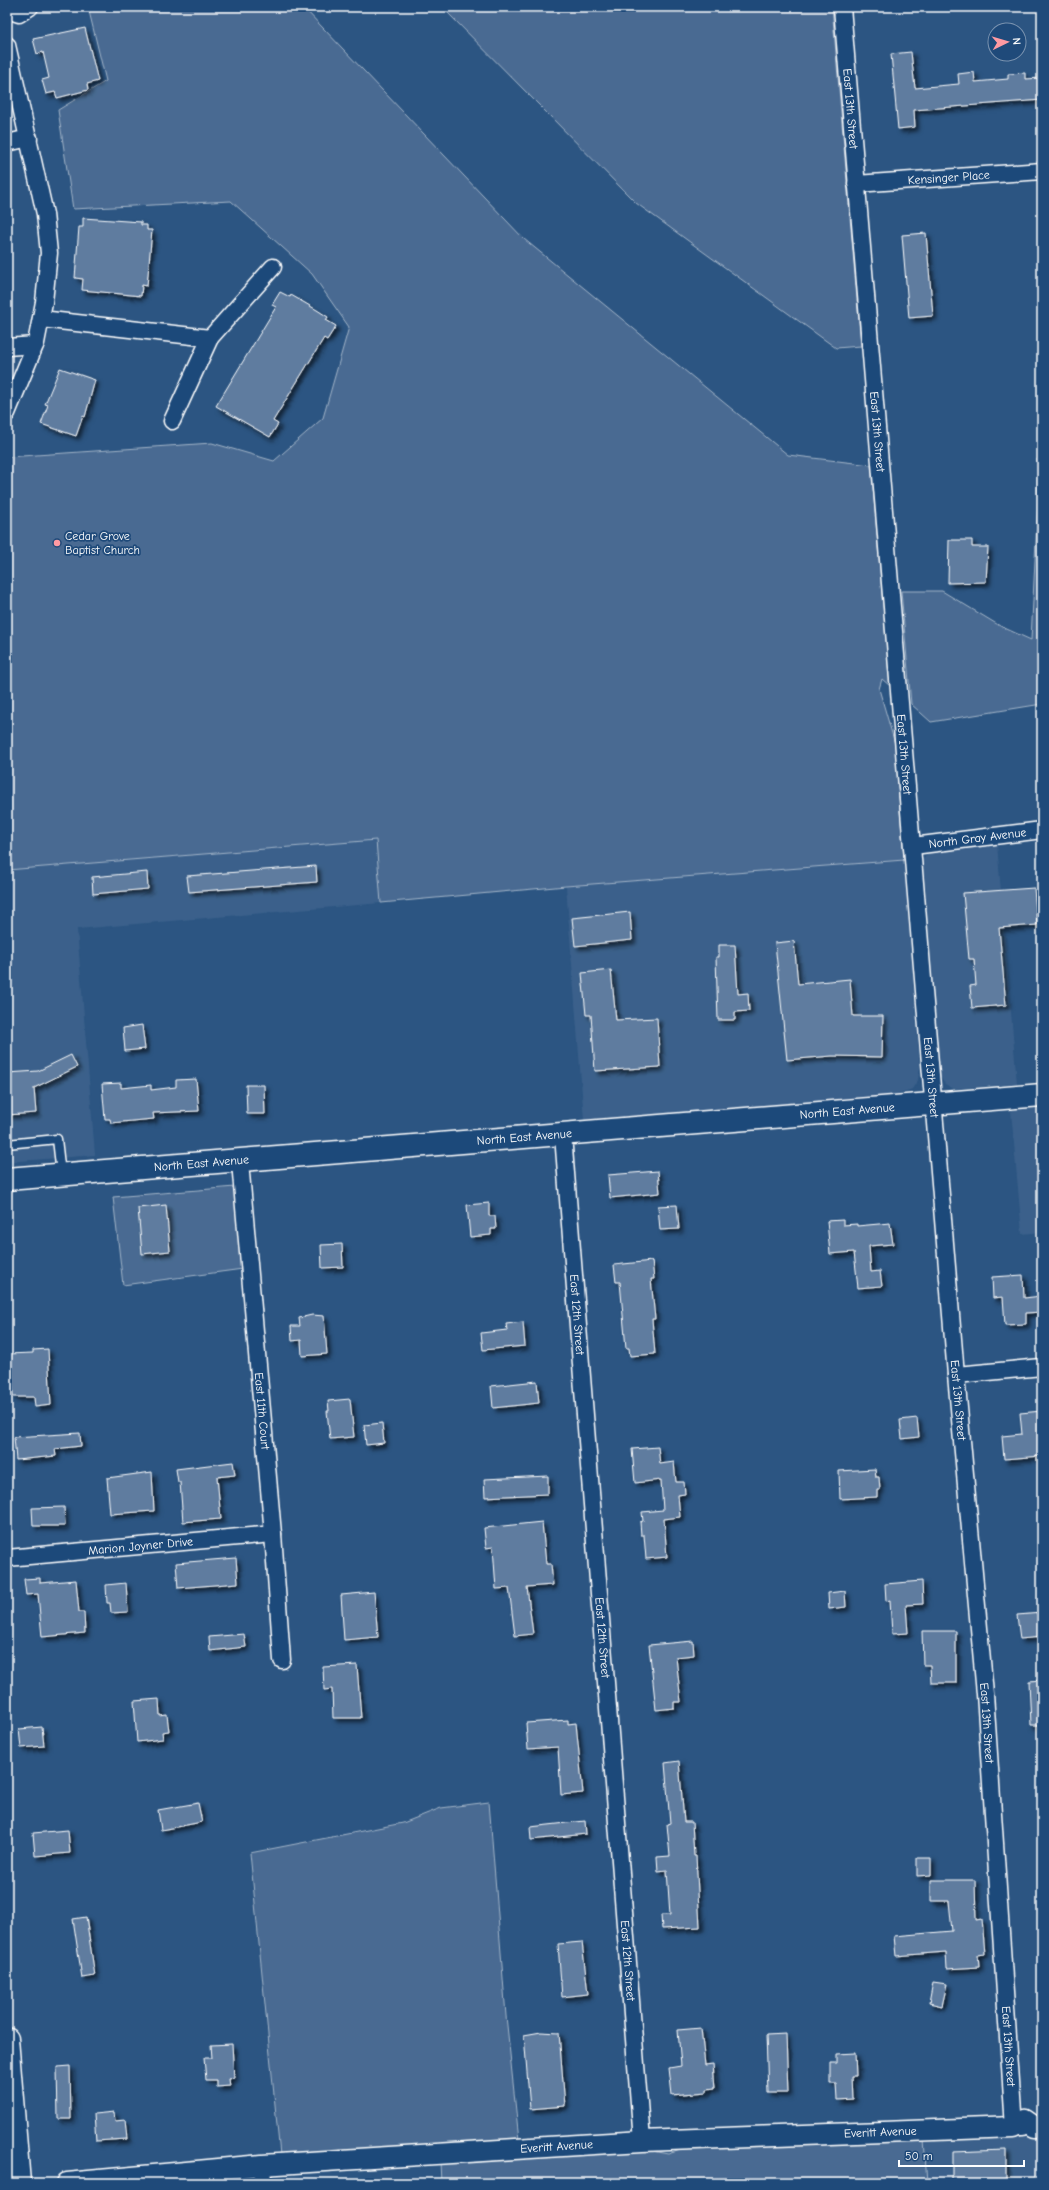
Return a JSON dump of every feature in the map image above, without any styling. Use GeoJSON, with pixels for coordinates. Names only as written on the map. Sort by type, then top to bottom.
{"type":"FeatureCollection","features":[{"type":"Feature","properties":{"kind":"main road","name":"North East Avenue"},"geometry":{"type":"LineString","coordinates":[[7,1179],[240,1162],[1042,1095]]}},
{"type":"Feature","properties":{"kind":"main road"},"geometry":{"type":"LineString","coordinates":[[7,2039],[19,2183]]}},
{"type":"Feature","properties":{"kind":"street"},"geometry":{"type":"LineString","coordinates":[[7,10],[19,14],[30,7]]}},
{"type":"Feature","properties":{"kind":"street","name":"East 13th Street"},"geometry":{"type":"LineString","coordinates":[[842,7],[956,1375],[985,1694],[1014,2127]]}},
{"type":"Feature","properties":{"kind":"street"},"geometry":{"type":"LineString","coordinates":[[7,45],[45,214],[49,253],[41,319],[35,345],[13,391],[7,413]]}},
{"type":"Feature","properties":{"kind":"street"},"geometry":{"type":"LineString","coordinates":[[7,143],[29,138]]}},
{"type":"Feature","properties":{"kind":"street","name":"Kensinger Place"},"geometry":{"type":"LineString","coordinates":[[856,184],[1042,171]]}},
{"type":"Feature","properties":{"kind":"street"},"geometry":{"type":"LineString","coordinates":[[172,421],[210,338],[273,267]]}},
{"type":"Feature","properties":{"kind":"street"},"geometry":{"type":"LineString","coordinates":[[41,319],[210,338]]}},
{"type":"Feature","properties":{"kind":"street"},"geometry":{"type":"LineString","coordinates":[[7,347],[35,345]]}},
{"type":"Feature","properties":{"kind":"street","name":"North Gray Avenue"},"geometry":{"type":"LineString","coordinates":[[913,846],[1042,830]]}},
{"type":"Feature","properties":{"kind":"street","name":"East 12th Street"},"geometry":{"type":"LineString","coordinates":[[563,1135],[642,2141]]}},
{"type":"Feature","properties":{"kind":"street","name":"East 11th Court"},"geometry":{"type":"LineString","coordinates":[[240,1162],[273,1534],[282,1660]]}},
{"type":"Feature","properties":{"kind":"street"},"geometry":{"type":"LineString","coordinates":[[956,1375],[1042,1367]]}},
{"type":"Feature","properties":{"kind":"street","name":"Marion Joyner Drive"},"geometry":{"type":"LineString","coordinates":[[7,1558],[273,1534]]}},
{"type":"Feature","properties":{"kind":"street","name":"Everitt Avenue"},"geometry":{"type":"LineString","coordinates":[[68,2183],[262,2174],[642,2141],[1014,2127],[1025,2120],[1039,2127]]}},
{"type":"Feature","properties":{"kind":"lane"},"geometry":{"type":"LineString","coordinates":[[7,1144],[57,1139],[61,1175]]}},
{"type":"Feature","properties":{"kind":"shaded area"},"geometry":{"type":"Polygon","coordinates":[[[88,7],[303,7],[524,239],[788,455],[871,465],[890,686],[882,679],[879,689],[895,744],[904,860],[566,886],[381,903],[376,840],[7,870],[7,457],[212,443],[274,461],[323,418],[349,327],[312,274],[231,201],[73,209],[58,110],[106,81],[88,7]]]}},
{"type":"Feature","properties":{"kind":"shaded area"},"geometry":{"type":"Polygon","coordinates":[[[442,7],[832,7],[861,346],[836,348],[636,203],[442,7]]]}},
{"type":"Feature","properties":{"kind":"shaded area"},"geometry":{"type":"Polygon","coordinates":[[[1037,459],[1042,459],[1042,704],[931,722],[911,704],[901,591],[942,591],[1000,626],[1031,640],[1038,500],[1037,459]]]}},
{"type":"Feature","properties":{"kind":"shaded area"},"geometry":{"type":"Polygon","coordinates":[[[377,840],[381,903],[77,929],[95,1155],[7,1162],[7,870],[377,840]]]}},
{"type":"Feature","properties":{"kind":"shaded area"},"geometry":{"type":"Polygon","coordinates":[[[997,844],[1017,1084],[954,1089],[945,1084],[938,1074],[921,863],[927,854],[936,850],[997,844]]]}},
{"type":"Feature","properties":{"kind":"shaded area"},"geometry":{"type":"Polygon","coordinates":[[[904,860],[920,1068],[918,1080],[912,1089],[898,1094],[584,1120],[566,886],[904,860]]]}},
{"type":"Feature","properties":{"kind":"shaded area"},"geometry":{"type":"Polygon","coordinates":[[[1042,1108],[1042,1232],[1022,1234],[1011,1110],[1042,1108]]]}},
{"type":"Feature","properties":{"kind":"shaded area"},"geometry":{"type":"Polygon","coordinates":[[[235,1187],[243,1269],[123,1285],[113,1197],[235,1187]]]}},
{"type":"Feature","properties":{"kind":"shaded area"},"geometry":{"type":"Polygon","coordinates":[[[489,1802],[506,2016],[519,2140],[280,2155],[250,1853],[403,1823],[441,1808],[489,1802]]]}},
{"type":"Feature","properties":{"kind":"shaded area"},"geometry":{"type":"Polygon","coordinates":[[[1042,2135],[1042,2183],[927,2183],[924,2139],[1042,2135]]]}},
{"type":"Feature","properties":{"kind":"shaded area"},"geometry":{"type":"Polygon","coordinates":[[[924,2139],[927,2183],[441,2183],[440,2162],[641,2149],[668,2154],[690,2147],[924,2139]]]}},
{"type":"Feature","properties":{"kind":"building"},"geometry":{"type":"Polygon","coordinates":[[[85,28],[98,81],[87,84],[88,90],[57,98],[55,92],[46,94],[42,80],[49,78],[43,52],[37,54],[33,39],[85,28]]]}},
{"type":"Feature","properties":{"kind":"building"},"geometry":{"type":"Polygon","coordinates":[[[911,52],[915,88],[959,84],[958,74],[974,72],[975,82],[1008,79],[1008,74],[1025,73],[1025,79],[1042,78],[1042,100],[914,110],[915,127],[898,129],[891,54],[911,52]]]}},
{"type":"Feature","properties":{"kind":"building"},"geometry":{"type":"Polygon","coordinates":[[[83,218],[141,222],[141,225],[147,225],[147,230],[152,230],[147,286],[142,285],[141,296],[82,290],[83,279],[75,278],[79,227],[83,227],[83,218]]]}},
{"type":"Feature","properties":{"kind":"building"},"geometry":{"type":"Polygon","coordinates":[[[926,233],[933,316],[909,318],[902,235],[926,233]]]}},
{"type":"Feature","properties":{"kind":"building"},"geometry":{"type":"Polygon","coordinates":[[[280,292],[290,297],[291,295],[317,310],[328,317],[326,320],[336,326],[327,340],[324,338],[273,421],[278,424],[270,437],[216,406],[276,307],[272,305],[280,292]]]}},
{"type":"Feature","properties":{"kind":"building"},"geometry":{"type":"Polygon","coordinates":[[[60,368],[95,380],[85,417],[83,416],[76,436],[41,424],[48,405],[45,404],[60,368]]]}},
{"type":"Feature","properties":{"kind":"building"},"geometry":{"type":"Polygon","coordinates":[[[949,540],[972,540],[972,547],[988,547],[986,582],[948,583],[949,540]]]}},
{"type":"Feature","properties":{"kind":"building"},"geometry":{"type":"Polygon","coordinates":[[[316,866],[317,882],[189,892],[187,876],[316,866]]]}},
{"type":"Feature","properties":{"kind":"building"},"geometry":{"type":"Polygon","coordinates":[[[147,872],[148,889],[93,894],[92,877],[147,872]]]}},
{"type":"Feature","properties":{"kind":"building"},"geometry":{"type":"Polygon","coordinates":[[[1034,888],[1037,925],[999,928],[1006,1005],[972,1008],[970,986],[976,985],[974,959],[969,959],[963,893],[1034,888]]]}},
{"type":"Feature","properties":{"kind":"building"},"geometry":{"type":"Polygon","coordinates":[[[630,912],[632,940],[575,946],[572,918],[630,912]]]}},
{"type":"Feature","properties":{"kind":"building"},"geometry":{"type":"Polygon","coordinates":[[[794,941],[798,984],[850,979],[853,1016],[883,1016],[882,1057],[832,1056],[787,1060],[775,943],[794,941]]]}},
{"type":"Feature","properties":{"kind":"building"},"geometry":{"type":"Polygon","coordinates":[[[719,945],[735,945],[738,994],[748,993],[749,1011],[735,1012],[735,1020],[718,1020],[716,957],[719,957],[719,945]]]}},
{"type":"Feature","properties":{"kind":"building"},"geometry":{"type":"Polygon","coordinates":[[[611,970],[616,1020],[657,1018],[660,1067],[595,1071],[591,1015],[586,1015],[582,973],[611,970]]]}},
{"type":"Feature","properties":{"kind":"building"},"geometry":{"type":"Polygon","coordinates":[[[142,1025],[145,1049],[125,1051],[123,1028],[142,1025]]]}},
{"type":"Feature","properties":{"kind":"building"},"geometry":{"type":"Polygon","coordinates":[[[71,1055],[77,1067],[34,1088],[36,1113],[7,1115],[7,1073],[38,1071],[71,1055]]]}},
{"type":"Feature","properties":{"kind":"building"},"geometry":{"type":"Polygon","coordinates":[[[196,1079],[199,1111],[153,1113],[154,1119],[111,1123],[110,1119],[105,1119],[102,1084],[121,1083],[121,1088],[151,1085],[151,1090],[176,1087],[176,1080],[196,1079]]]}},
{"type":"Feature","properties":{"kind":"building"},"geometry":{"type":"Polygon","coordinates":[[[246,1085],[264,1085],[265,1114],[247,1114],[246,1085]]]}},
{"type":"Feature","properties":{"kind":"building"},"geometry":{"type":"Polygon","coordinates":[[[658,1171],[660,1193],[610,1198],[608,1175],[658,1171]]]}},
{"type":"Feature","properties":{"kind":"building"},"geometry":{"type":"Polygon","coordinates":[[[489,1203],[489,1216],[495,1216],[496,1229],[491,1229],[491,1235],[470,1237],[467,1205],[489,1203]]]}},
{"type":"Feature","properties":{"kind":"building"},"geometry":{"type":"Polygon","coordinates":[[[166,1205],[170,1251],[142,1254],[138,1208],[166,1205]]]}},
{"type":"Feature","properties":{"kind":"building"},"geometry":{"type":"Polygon","coordinates":[[[677,1205],[679,1229],[660,1230],[658,1206],[677,1205]]]}},
{"type":"Feature","properties":{"kind":"building"},"geometry":{"type":"Polygon","coordinates":[[[843,1220],[843,1225],[857,1224],[857,1226],[890,1223],[893,1244],[869,1246],[871,1272],[880,1271],[882,1286],[858,1288],[854,1252],[830,1254],[827,1221],[843,1220]]]}},
{"type":"Feature","properties":{"kind":"building"},"geometry":{"type":"Polygon","coordinates":[[[342,1244],[343,1267],[322,1268],[321,1245],[342,1244]]]}},
{"type":"Feature","properties":{"kind":"building"},"geometry":{"type":"Polygon","coordinates":[[[652,1261],[654,1279],[651,1279],[655,1319],[652,1319],[655,1354],[630,1356],[629,1348],[626,1348],[620,1282],[616,1282],[614,1265],[652,1261]]]}},
{"type":"Feature","properties":{"kind":"building"},"geometry":{"type":"Polygon","coordinates":[[[1023,1275],[1024,1298],[1042,1296],[1042,1312],[1026,1313],[1026,1324],[1005,1325],[1003,1297],[993,1298],[992,1277],[1023,1275]]]}},
{"type":"Feature","properties":{"kind":"building"},"geometry":{"type":"Polygon","coordinates":[[[312,1315],[324,1316],[327,1354],[302,1356],[301,1340],[292,1341],[291,1326],[300,1326],[299,1318],[312,1315]]]}},
{"type":"Feature","properties":{"kind":"building"},"geometry":{"type":"Polygon","coordinates":[[[523,1322],[525,1346],[483,1350],[481,1333],[507,1330],[506,1324],[523,1322]]]}},
{"type":"Feature","properties":{"kind":"building"},"geometry":{"type":"Polygon","coordinates":[[[48,1349],[51,1405],[35,1407],[34,1397],[13,1397],[12,1371],[7,1371],[7,1354],[33,1353],[33,1350],[48,1349]]]}},
{"type":"Feature","properties":{"kind":"building"},"geometry":{"type":"Polygon","coordinates":[[[537,1381],[539,1403],[493,1408],[491,1386],[537,1381]]]}},
{"type":"Feature","properties":{"kind":"building"},"geometry":{"type":"Polygon","coordinates":[[[350,1399],[354,1437],[330,1439],[327,1411],[329,1411],[328,1401],[350,1399]]]}},
{"type":"Feature","properties":{"kind":"building"},"geometry":{"type":"Polygon","coordinates":[[[1042,1411],[1042,1456],[1004,1459],[1002,1436],[1022,1434],[1020,1413],[1042,1411]]]}},
{"type":"Feature","properties":{"kind":"building"},"geometry":{"type":"Polygon","coordinates":[[[917,1418],[919,1437],[902,1439],[900,1420],[917,1418]]]}},
{"type":"Feature","properties":{"kind":"building"},"geometry":{"type":"Polygon","coordinates":[[[382,1423],[384,1443],[366,1445],[364,1425],[382,1423]]]}},
{"type":"Feature","properties":{"kind":"building"},"geometry":{"type":"Polygon","coordinates":[[[80,1433],[81,1446],[55,1449],[56,1456],[16,1460],[14,1437],[80,1433]]]}},
{"type":"Feature","properties":{"kind":"building"},"geometry":{"type":"Polygon","coordinates":[[[658,1447],[660,1464],[674,1462],[676,1482],[684,1482],[685,1494],[678,1495],[680,1517],[664,1519],[667,1557],[646,1559],[644,1535],[641,1535],[640,1522],[643,1521],[642,1512],[663,1510],[661,1480],[635,1483],[632,1449],[658,1447]]]}},
{"type":"Feature","properties":{"kind":"building"},"geometry":{"type":"Polygon","coordinates":[[[233,1462],[235,1475],[217,1477],[221,1519],[183,1522],[180,1482],[178,1482],[176,1469],[233,1462]]]}},
{"type":"Feature","properties":{"kind":"building"},"geometry":{"type":"Polygon","coordinates":[[[875,1469],[876,1477],[879,1477],[880,1490],[877,1490],[877,1497],[840,1499],[839,1471],[875,1469]]]}},
{"type":"Feature","properties":{"kind":"building"},"geometry":{"type":"Polygon","coordinates":[[[152,1472],[154,1511],[110,1514],[107,1478],[152,1472]]]}},
{"type":"Feature","properties":{"kind":"building"},"geometry":{"type":"Polygon","coordinates":[[[548,1476],[548,1494],[485,1497],[484,1479],[548,1476]]]}},
{"type":"Feature","properties":{"kind":"building"},"geometry":{"type":"Polygon","coordinates":[[[64,1507],[65,1526],[33,1526],[32,1508],[64,1507]]]}},
{"type":"Feature","properties":{"kind":"building"},"geometry":{"type":"Polygon","coordinates":[[[542,1522],[546,1564],[551,1564],[553,1585],[527,1587],[533,1634],[515,1636],[509,1588],[496,1589],[493,1547],[486,1548],[484,1528],[542,1522]]]}},
{"type":"Feature","properties":{"kind":"building"},"geometry":{"type":"Polygon","coordinates":[[[236,1558],[238,1583],[178,1588],[176,1563],[236,1558]]]}},
{"type":"Feature","properties":{"kind":"building"},"geometry":{"type":"Polygon","coordinates":[[[40,1578],[40,1583],[76,1580],[79,1612],[84,1612],[85,1633],[42,1637],[38,1594],[26,1595],[24,1579],[40,1578]]]}},
{"type":"Feature","properties":{"kind":"building"},"geometry":{"type":"Polygon","coordinates":[[[922,1581],[923,1604],[906,1605],[908,1633],[892,1634],[890,1600],[886,1601],[885,1584],[922,1581]]]}},
{"type":"Feature","properties":{"kind":"building"},"geometry":{"type":"Polygon","coordinates":[[[126,1583],[128,1612],[111,1613],[110,1603],[107,1603],[106,1585],[126,1583]]]}},
{"type":"Feature","properties":{"kind":"building"},"geometry":{"type":"Polygon","coordinates":[[[845,1591],[846,1607],[829,1609],[828,1593],[845,1591]]]}},
{"type":"Feature","properties":{"kind":"building"},"geometry":{"type":"Polygon","coordinates":[[[374,1592],[378,1637],[344,1640],[341,1595],[374,1592]]]}},
{"type":"Feature","properties":{"kind":"building"},"geometry":{"type":"Polygon","coordinates":[[[1042,1613],[1042,1637],[1020,1639],[1017,1615],[1042,1613]]]}},
{"type":"Feature","properties":{"kind":"building"},"geometry":{"type":"Polygon","coordinates":[[[922,1631],[956,1631],[956,1683],[931,1683],[930,1665],[923,1665],[922,1631]]]}},
{"type":"Feature","properties":{"kind":"building"},"geometry":{"type":"Polygon","coordinates":[[[244,1634],[246,1647],[210,1651],[209,1637],[244,1634]]]}},
{"type":"Feature","properties":{"kind":"building"},"geometry":{"type":"Polygon","coordinates":[[[693,1641],[694,1655],[676,1657],[681,1702],[674,1702],[674,1708],[656,1710],[649,1645],[693,1641]]]}},
{"type":"Feature","properties":{"kind":"building"},"geometry":{"type":"Polygon","coordinates":[[[357,1665],[361,1718],[333,1718],[332,1689],[324,1690],[323,1667],[357,1665]]]}},
{"type":"Feature","properties":{"kind":"building"},"geometry":{"type":"Polygon","coordinates":[[[1042,1680],[1042,1725],[1031,1725],[1029,1681],[1042,1680]]]}},
{"type":"Feature","properties":{"kind":"building"},"geometry":{"type":"Polygon","coordinates":[[[159,1699],[160,1716],[167,1715],[169,1731],[162,1732],[163,1739],[137,1742],[134,1701],[159,1699]]]}},
{"type":"Feature","properties":{"kind":"building"},"geometry":{"type":"Polygon","coordinates":[[[568,1720],[568,1724],[576,1723],[583,1793],[561,1795],[558,1747],[528,1749],[526,1723],[568,1720]]]}},
{"type":"Feature","properties":{"kind":"building"},"geometry":{"type":"Polygon","coordinates":[[[42,1727],[44,1746],[21,1748],[19,1729],[42,1727]]]}},
{"type":"Feature","properties":{"kind":"building"},"geometry":{"type":"Polygon","coordinates":[[[679,1761],[684,1822],[692,1822],[694,1856],[696,1856],[700,1927],[662,1929],[661,1915],[670,1915],[667,1870],[658,1871],[657,1857],[670,1856],[667,1824],[670,1823],[665,1763],[679,1761]]]}},
{"type":"Feature","properties":{"kind":"building"},"geometry":{"type":"Polygon","coordinates":[[[198,1803],[202,1822],[161,1830],[158,1810],[198,1803]]]}},
{"type":"Feature","properties":{"kind":"building"},"geometry":{"type":"Polygon","coordinates":[[[585,1821],[586,1834],[531,1840],[530,1827],[585,1821]]]}},
{"type":"Feature","properties":{"kind":"building"},"geometry":{"type":"Polygon","coordinates":[[[68,1830],[70,1853],[35,1856],[33,1833],[68,1830]]]}},
{"type":"Feature","properties":{"kind":"building"},"geometry":{"type":"Polygon","coordinates":[[[917,1858],[931,1858],[931,1875],[917,1876],[917,1858]]]}},
{"type":"Feature","properties":{"kind":"building"},"geometry":{"type":"Polygon","coordinates":[[[931,1880],[975,1880],[976,1920],[982,1919],[985,1954],[978,1955],[979,1967],[947,1969],[946,1952],[896,1956],[894,1936],[952,1931],[949,1901],[931,1901],[931,1880]]]}},
{"type":"Feature","properties":{"kind":"building"},"geometry":{"type":"Polygon","coordinates":[[[86,1917],[95,1976],[82,1978],[73,1919],[86,1917]]]}},
{"type":"Feature","properties":{"kind":"building"},"geometry":{"type":"Polygon","coordinates":[[[582,1942],[588,1994],[562,1997],[558,1944],[582,1942]]]}},
{"type":"Feature","properties":{"kind":"building"},"geometry":{"type":"Polygon","coordinates":[[[933,1982],[947,1984],[942,2006],[929,2003],[933,1982]]]}},
{"type":"Feature","properties":{"kind":"building"},"geometry":{"type":"Polygon","coordinates":[[[701,2028],[705,2065],[713,2064],[715,2088],[707,2089],[707,2092],[672,2095],[669,2068],[681,2066],[678,2030],[701,2028]]]}},
{"type":"Feature","properties":{"kind":"building"},"geometry":{"type":"Polygon","coordinates":[[[541,2032],[559,2033],[565,2106],[530,2109],[524,2035],[541,2032]]]}},
{"type":"Feature","properties":{"kind":"building"},"geometry":{"type":"Polygon","coordinates":[[[786,2034],[788,2093],[768,2093],[766,2035],[786,2034]]]}},
{"type":"Feature","properties":{"kind":"building"},"geometry":{"type":"Polygon","coordinates":[[[232,2044],[234,2078],[229,2079],[230,2086],[217,2087],[217,2080],[206,2080],[204,2058],[212,2058],[211,2045],[232,2044]]]}},
{"type":"Feature","properties":{"kind":"building"},"geometry":{"type":"Polygon","coordinates":[[[855,2053],[856,2076],[852,2076],[853,2099],[837,2100],[836,2084],[830,2084],[830,2063],[837,2063],[837,2054],[855,2053]]]}},
{"type":"Feature","properties":{"kind":"building"},"geometry":{"type":"Polygon","coordinates":[[[70,2066],[71,2119],[58,2119],[57,2067],[70,2066]]]}},
{"type":"Feature","properties":{"kind":"building"},"geometry":{"type":"Polygon","coordinates":[[[114,2112],[115,2121],[125,2120],[127,2139],[96,2141],[94,2114],[114,2112]]]}},
{"type":"Feature","properties":{"kind":"building"},"geometry":{"type":"Polygon","coordinates":[[[1006,2150],[1006,2183],[952,2183],[952,2152],[1006,2150]]]}},
{"type":"Feature","properties":{"kind":"place","name":"Cedar Grove Baptist Church"},"geometry":{"type":"Point","coordinates":[57,543]}}]}
